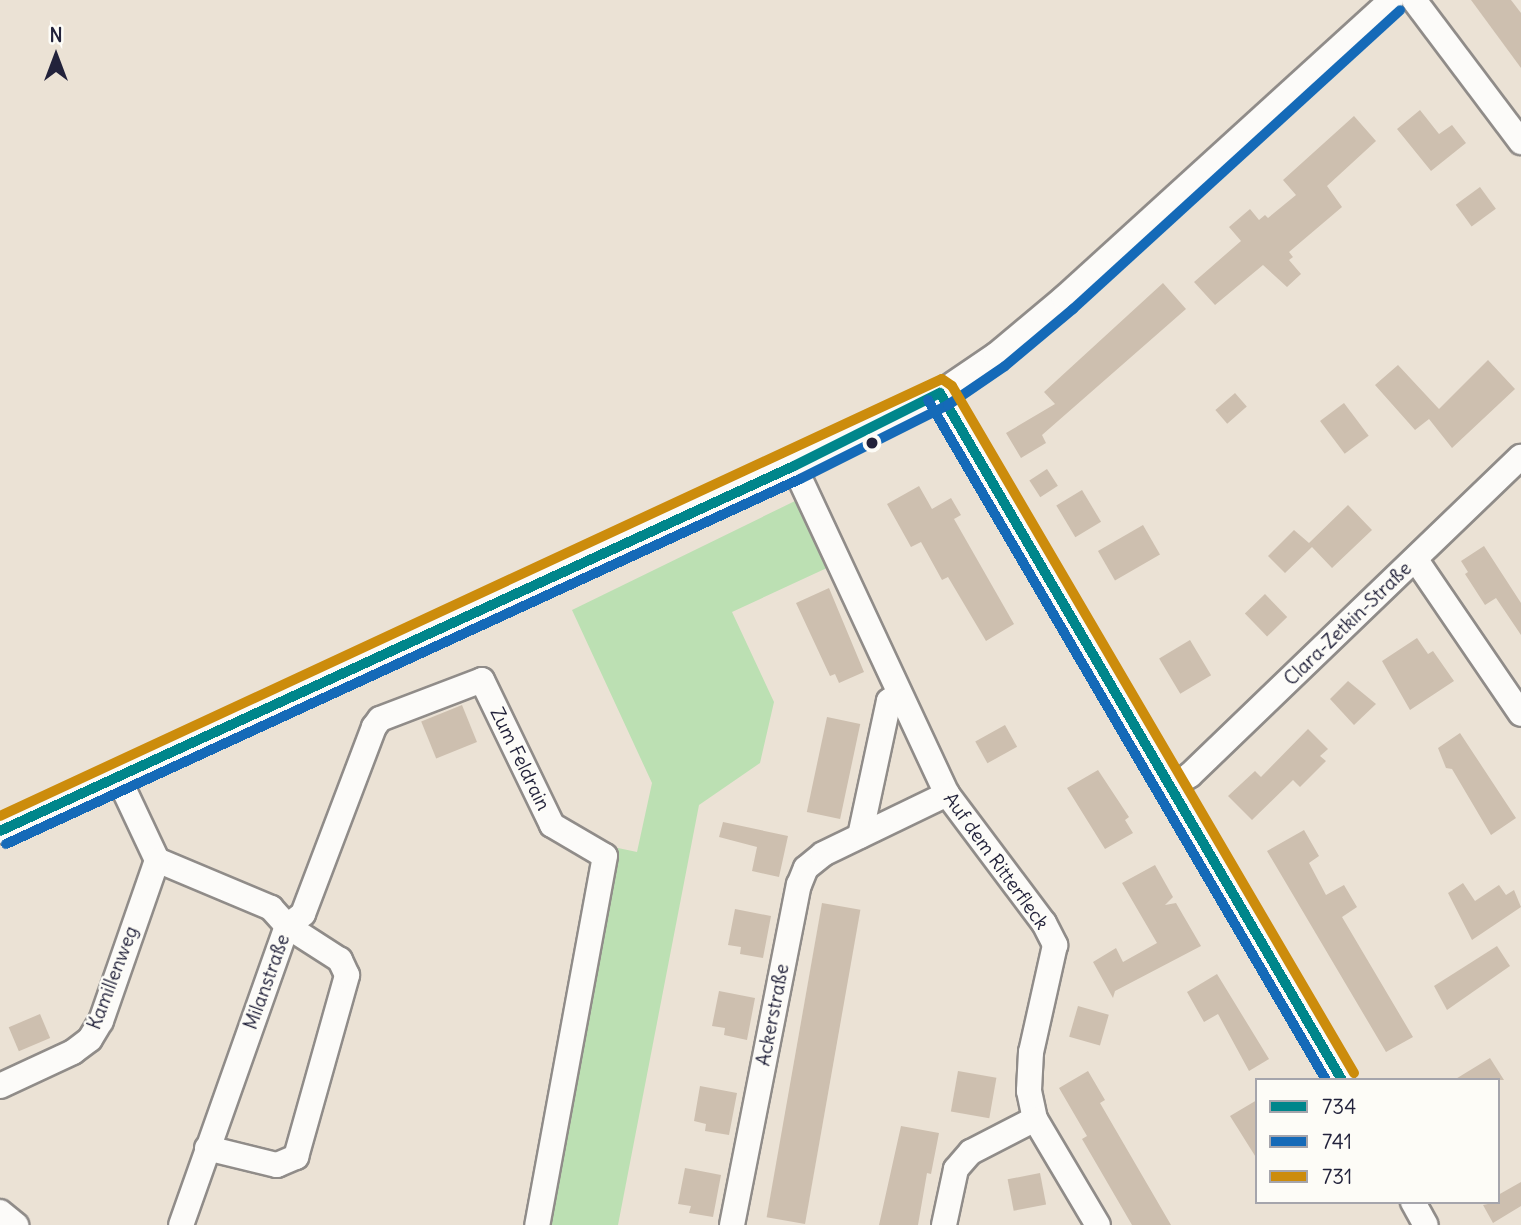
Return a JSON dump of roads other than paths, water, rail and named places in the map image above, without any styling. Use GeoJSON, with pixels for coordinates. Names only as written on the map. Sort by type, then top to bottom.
{"type":"FeatureCollection","features":[{"type":"Feature","properties":{"kind":"street"},"geometry":{"type":"LineString","coordinates":[[0,831],[794,466],[940,393],[996,355],[1064,298],[1391,0]]}},
{"type":"Feature","properties":{"kind":"street"},"geometry":{"type":"LineString","coordinates":[[1413,0],[1521,142]]}},
{"type":"Feature","properties":{"kind":"street"},"geometry":{"type":"LineString","coordinates":[[940,393],[1341,1078]]}},
{"type":"Feature","properties":{"kind":"street","name":"Clara-Zetkin-Straße"},"geometry":{"type":"LineString","coordinates":[[1172,787],[1190,775],[1521,457]]}},
{"type":"Feature","properties":{"kind":"street","name":"Auf dem Ritterfleck"},"geometry":{"type":"LineString","coordinates":[[794,466],[947,794],[1044,923],[1055,945],[1031,1052],[1029,1091],[1035,1119],[1098,1225]]}},
{"type":"Feature","properties":{"kind":"street"},"geometry":{"type":"LineString","coordinates":[[1416,560],[1521,714]]}},
{"type":"Feature","properties":{"kind":"street","name":"Zum Feldrain"},"geometry":{"type":"LineString","coordinates":[[287,926],[303,914],[374,727],[380,719],[482,680],[552,825],[605,856],[537,1225]]}},
{"type":"Feature","properties":{"kind":"street"},"geometry":{"type":"LineString","coordinates":[[860,836],[889,701],[899,694]]}},
{"type":"Feature","properties":{"kind":"street"},"geometry":{"type":"LineString","coordinates":[[118,777],[157,860]]}},
{"type":"Feature","properties":{"kind":"street","name":"Ackerstraße"},"geometry":{"type":"LineString","coordinates":[[732,1225],[799,884],[806,868],[860,836],[947,794]]}},
{"type":"Feature","properties":{"kind":"street","name":"Milanstraße"},"geometry":{"type":"LineString","coordinates":[[157,860],[271,908],[287,926],[181,1225]]}},
{"type":"Feature","properties":{"kind":"street","name":"Kamillenweg"},"geometry":{"type":"LineString","coordinates":[[0,1086],[74,1052],[90,1039],[101,1021],[157,860]]}},
{"type":"Feature","properties":{"kind":"street"},"geometry":{"type":"LineString","coordinates":[[207,1148],[277,1165],[296,1157],[347,975],[340,960],[287,926]]}},
{"type":"Feature","properties":{"kind":"street"},"geometry":{"type":"LineString","coordinates":[[944,1225],[956,1169],[971,1152],[1035,1119]]}},
{"type":"Feature","properties":{"kind":"street"},"geometry":{"type":"LineString","coordinates":[[1414,1204],[1426,1225]]}},
{"type":"Feature","properties":{"kind":"street"},"geometry":{"type":"LineString","coordinates":[[0,1212],[16,1225]]}}]}
